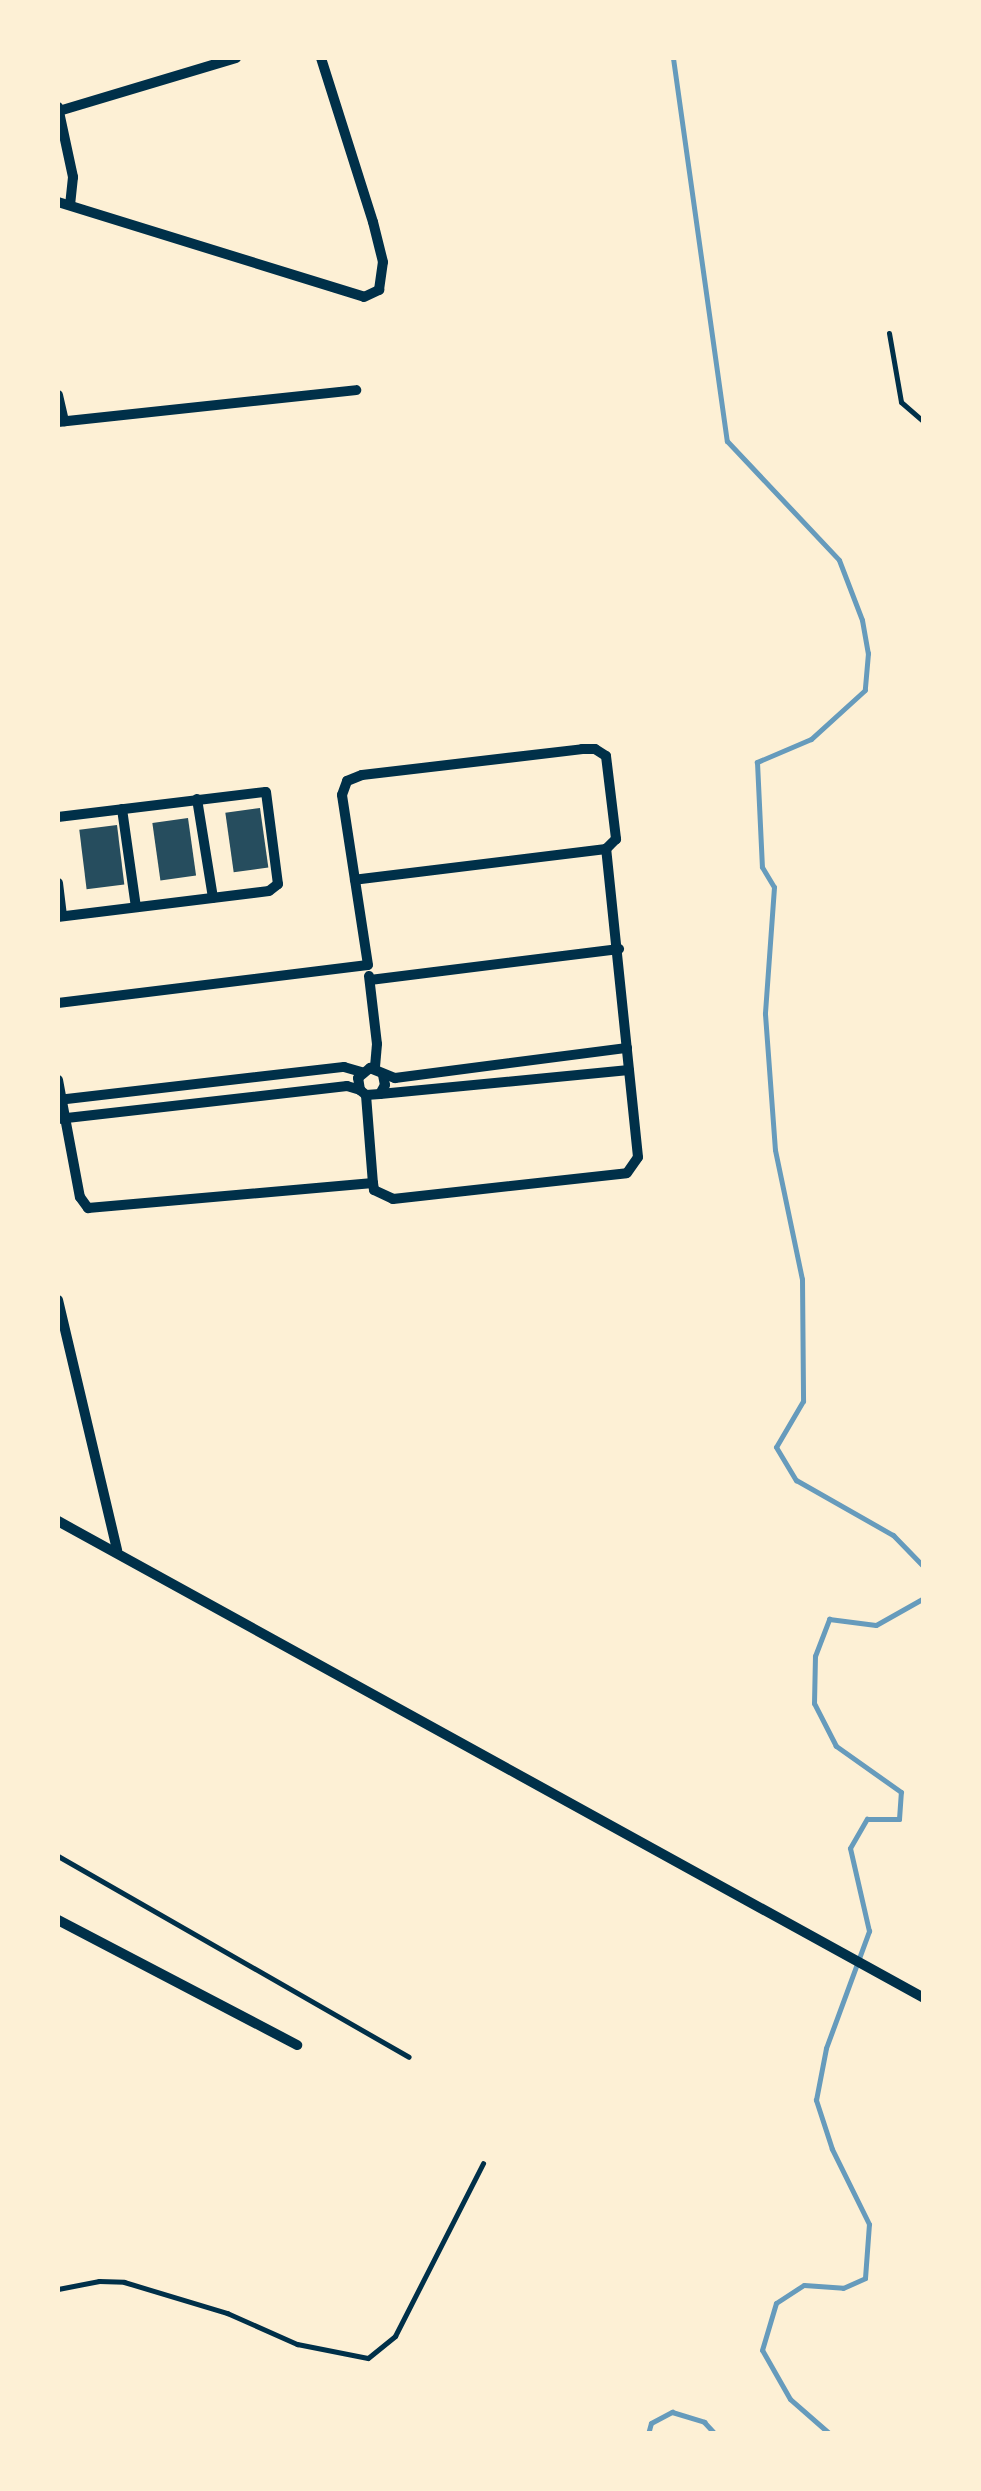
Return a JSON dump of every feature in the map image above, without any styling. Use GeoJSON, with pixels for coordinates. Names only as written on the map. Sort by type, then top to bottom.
{"type":"FeatureCollection","features":[{"type":"Feature","properties":{"kind":"street"},"geometry":{"type":"LineString","coordinates":[[236,58],[58,108],[73,178],[64,203],[364,297],[379,290],[383,262],[321,58]]}},
{"type":"Feature","properties":{"kind":"street"},"geometry":{"type":"LineString","coordinates":[[58,395],[61,421],[356,390]]}},
{"type":"Feature","properties":{"kind":"street"},"geometry":{"type":"LineString","coordinates":[[355,880],[606,850],[616,839],[606,756],[595,748],[362,775],[346,782],[342,796],[368,965],[379,1072],[385,1085],[380,1094]]}},
{"type":"Feature","properties":{"kind":"street"},"geometry":{"type":"LineString","coordinates":[[58,818],[266,792],[278,884],[269,891],[60,916],[58,883]]}},
{"type":"Feature","properties":{"kind":"street"},"geometry":{"type":"LineString","coordinates":[[196,799],[212,898]]}},
{"type":"Feature","properties":{"kind":"street"},"geometry":{"type":"LineString","coordinates":[[122,809],[136,907]]}},
{"type":"Feature","properties":{"kind":"street"},"geometry":{"type":"LineString","coordinates":[[362,1072],[374,1190],[394,1199],[627,1173],[638,1157],[606,850]]}},
{"type":"Feature","properties":{"kind":"street"},"geometry":{"type":"LineString","coordinates":[[370,980],[618,949]]}},
{"type":"Feature","properties":{"kind":"street"},"geometry":{"type":"LineString","coordinates":[[58,1003],[368,965]]}},
{"type":"Feature","properties":{"kind":"street"},"geometry":{"type":"LineString","coordinates":[[60,1100],[344,1068],[396,1078],[627,1048]]}},
{"type":"Feature","properties":{"kind":"street"},"geometry":{"type":"LineString","coordinates":[[61,1119],[346,1086],[380,1094],[629,1070]]}},
{"type":"Feature","properties":{"kind":"street"},"geometry":{"type":"LineString","coordinates":[[58,1080],[61,1119],[80,1198],[88,1208],[373,1183]]}},
{"type":"Feature","properties":{"kind":"street"},"geometry":{"type":"LineString","coordinates":[[58,1300],[117,1550]]}},
{"type":"Feature","properties":{"kind":"street"},"geometry":{"type":"LineString","coordinates":[[58,1521],[117,1550],[924,1998]]}},
{"type":"Feature","properties":{"kind":"street"},"geometry":{"type":"LineString","coordinates":[[58,1920],[297,2044]]}},
{"type":"Feature","properties":{"kind":"lane"},"geometry":{"type":"LineString","coordinates":[[889,333],[901,402],[924,422]]}},
{"type":"Feature","properties":{"kind":"lane"},"geometry":{"type":"LineString","coordinates":[[58,1856],[409,2057]]}},
{"type":"Feature","properties":{"kind":"lane"},"geometry":{"type":"LineString","coordinates":[[58,2289],[99,2281],[124,2282],[227,2313],[297,2344],[368,2358],[395,2336],[484,2163]]}},
{"type":"Feature","properties":{"kind":"building"},"geometry":{"type":"Polygon","coordinates":[[[260,808],[268,867],[234,872],[225,813],[260,808]]]}},
{"type":"Feature","properties":{"kind":"building"},"geometry":{"type":"Polygon","coordinates":[[[188,818],[196,875],[160,880],[152,823],[188,818]]]}},
{"type":"Feature","properties":{"kind":"building"},"geometry":{"type":"Polygon","coordinates":[[[117,825],[124,885],[87,889],[79,830],[117,825]]]}},
{"type":"Feature","properties":{"kind":"waterway"},"geometry":{"type":"LineString","coordinates":[[673,58],[727,441],[839,560],[862,620],[868,653],[865,690],[811,739],[757,762],[762,867],[774,887],[765,1014],[775,1150],[802,1279],[803,1401],[776,1447],[796,1480],[893,1535],[924,1567]]}},
{"type":"Feature","properties":{"kind":"waterway"},"geometry":{"type":"LineString","coordinates":[[830,2434],[790,2399],[762,2350],[776,2303],[804,2285],[843,2288],[865,2278],[869,2224],[832,2149],[816,2100],[826,2048],[869,1931],[850,1848],[867,1819],[899,1819],[901,1792],[836,1746],[814,1703],[815,1656],[829,1619],[876,1625],[924,1598]]}},
{"type":"Feature","properties":{"kind":"waterway"},"geometry":{"type":"LineString","coordinates":[[648,2434],[651,2423],[672,2412],[704,2422],[715,2434]]}}]}
